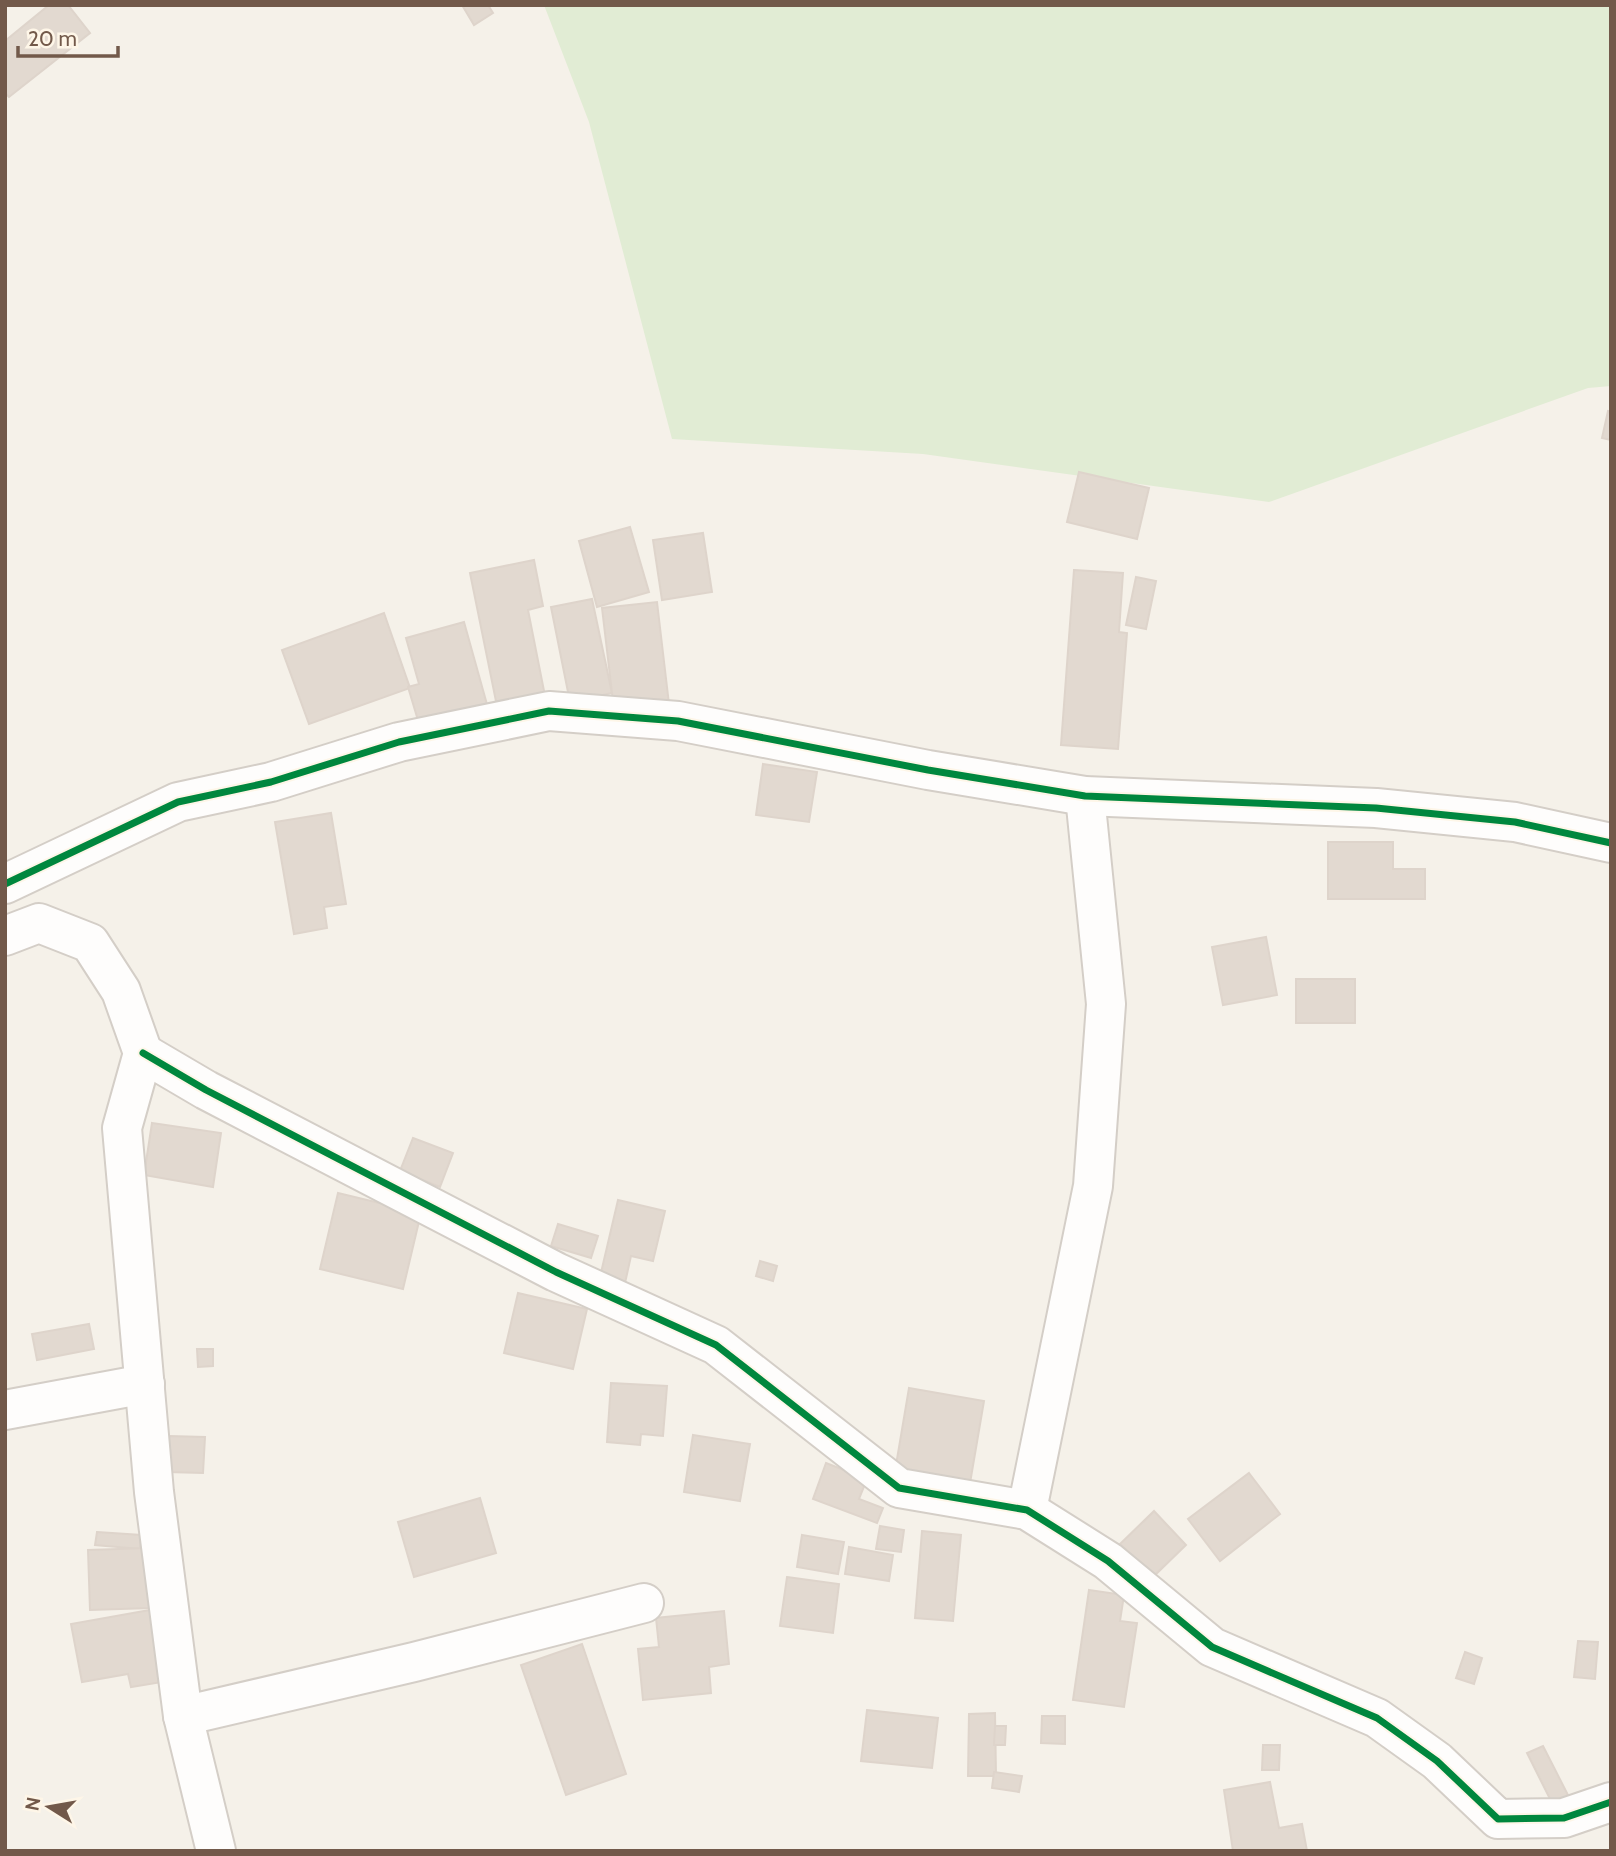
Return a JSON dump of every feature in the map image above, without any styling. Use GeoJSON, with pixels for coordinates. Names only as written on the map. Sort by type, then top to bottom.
{"type":"FeatureCollection","features":[{"type":"Feature","properties":{"kind":"street"},"geometry":{"type":"LineString","coordinates":[[5,884],[178,802],[271,782],[399,742],[549,711],[678,721],[928,770],[1084,796],[1376,808],[1515,822],[1611,843]]}},
{"type":"Feature","properties":{"kind":"street"},"geometry":{"type":"LineString","coordinates":[[1027,1510],[1093,1186],[1107,1004],[1084,796]]}},
{"type":"Feature","properties":{"kind":"street"},"geometry":{"type":"LineString","coordinates":[[5,936],[39,923],[90,943],[121,991],[143,1053],[122,1128],[154,1492],[183,1716],[216,1851]]}},
{"type":"Feature","properties":{"kind":"street"},"geometry":{"type":"LineString","coordinates":[[143,1053],[206,1090],[556,1272],[716,1345],[899,1488],[1027,1510],[1108,1562],[1212,1647],[1377,1718],[1437,1761],[1498,1819],[1564,1818],[1611,1802]]}},
{"type":"Feature","properties":{"kind":"street"},"geometry":{"type":"LineString","coordinates":[[5,1410],[145,1384]]}},
{"type":"Feature","properties":{"kind":"street"},"geometry":{"type":"LineString","coordinates":[[183,1716],[414,1662],[644,1602]]}},
{"type":"Feature","properties":{"kind":"green space"},"geometry":{"type":"Polygon","coordinates":[[[544,5],[1611,5],[1611,386],[1588,388],[1269,502],[923,454],[672,439],[589,122],[544,5]]]}},
{"type":"Feature","properties":{"kind":"building"},"geometry":{"type":"Polygon","coordinates":[[[49,5],[68,5],[90,33],[9,97],[5,93],[5,41],[49,5]]]}},
{"type":"Feature","properties":{"kind":"building"},"geometry":{"type":"Polygon","coordinates":[[[462,5],[488,5],[493,13],[474,25],[462,5]]]}},
{"type":"Feature","properties":{"kind":"building"},"geometry":{"type":"Polygon","coordinates":[[[1608,411],[1611,412],[1611,440],[1602,438],[1608,411]]]}},
{"type":"Feature","properties":{"kind":"building"},"geometry":{"type":"Polygon","coordinates":[[[1079,472],[1149,488],[1137,539],[1067,522],[1079,472]]]}},
{"type":"Feature","properties":{"kind":"building"},"geometry":{"type":"Polygon","coordinates":[[[630,527],[649,592],[597,607],[579,541],[630,527]]]}},
{"type":"Feature","properties":{"kind":"building"},"geometry":{"type":"Polygon","coordinates":[[[703,533],[712,592],[662,600],[653,540],[703,533]]]}},
{"type":"Feature","properties":{"kind":"building"},"geometry":{"type":"Polygon","coordinates":[[[534,560],[543,606],[528,610],[546,701],[498,711],[470,573],[534,560]]]}},
{"type":"Feature","properties":{"kind":"building"},"geometry":{"type":"Polygon","coordinates":[[[1074,570],[1123,573],[1119,632],[1127,633],[1118,749],[1061,745],[1074,570]]]}},
{"type":"Feature","properties":{"kind":"building"},"geometry":{"type":"Polygon","coordinates":[[[1136,577],[1156,581],[1146,629],[1126,625],[1136,577]]]}},
{"type":"Feature","properties":{"kind":"building"},"geometry":{"type":"Polygon","coordinates":[[[592,599],[612,693],[570,702],[551,607],[592,599]]]}},
{"type":"Feature","properties":{"kind":"building"},"geometry":{"type":"Polygon","coordinates":[[[657,602],[669,704],[614,710],[602,608],[657,602]]]}},
{"type":"Feature","properties":{"kind":"building"},"geometry":{"type":"Polygon","coordinates":[[[384,613],[410,688],[309,724],[282,650],[384,613]]]}},
{"type":"Feature","properties":{"kind":"building"},"geometry":{"type":"Polygon","coordinates":[[[464,622],[488,708],[420,727],[408,687],[419,684],[406,638],[464,622]]]}},
{"type":"Feature","properties":{"kind":"building"},"geometry":{"type":"Polygon","coordinates":[[[763,764],[817,772],[809,822],[756,815],[763,764]]]}},
{"type":"Feature","properties":{"kind":"building"},"geometry":{"type":"Polygon","coordinates":[[[331,813],[346,904],[324,907],[327,928],[294,934],[275,822],[331,813]]]}},
{"type":"Feature","properties":{"kind":"building"},"geometry":{"type":"Polygon","coordinates":[[[1328,842],[1393,842],[1393,869],[1425,869],[1425,899],[1328,899],[1328,842]]]}},
{"type":"Feature","properties":{"kind":"building"},"geometry":{"type":"Polygon","coordinates":[[[1266,937],[1277,995],[1223,1005],[1212,947],[1266,937]]]}},
{"type":"Feature","properties":{"kind":"building"},"geometry":{"type":"Polygon","coordinates":[[[1296,979],[1355,979],[1355,1023],[1296,1023],[1296,979]]]}},
{"type":"Feature","properties":{"kind":"building"},"geometry":{"type":"Polygon","coordinates":[[[152,1123],[221,1133],[213,1187],[144,1175],[152,1123]]]}},
{"type":"Feature","properties":{"kind":"building"},"geometry":{"type":"Polygon","coordinates":[[[413,1138],[453,1153],[440,1187],[400,1171],[413,1138]]]}},
{"type":"Feature","properties":{"kind":"building"},"geometry":{"type":"Polygon","coordinates":[[[338,1193],[421,1213],[403,1289],[320,1269],[338,1193]]]}},
{"type":"Feature","properties":{"kind":"building"},"geometry":{"type":"Polygon","coordinates":[[[618,1200],[665,1211],[653,1261],[631,1256],[625,1283],[600,1277],[618,1200]]]}},
{"type":"Feature","properties":{"kind":"building"},"geometry":{"type":"Polygon","coordinates":[[[558,1224],[598,1236],[591,1258],[551,1246],[558,1224]]]}},
{"type":"Feature","properties":{"kind":"building"},"geometry":{"type":"Polygon","coordinates":[[[760,1261],[777,1266],[773,1281],[756,1276],[760,1261]]]}},
{"type":"Feature","properties":{"kind":"building"},"geometry":{"type":"Polygon","coordinates":[[[518,1293],[587,1309],[573,1369],[504,1353],[518,1293]]]}},
{"type":"Feature","properties":{"kind":"building"},"geometry":{"type":"Polygon","coordinates":[[[89,1324],[94,1349],[37,1360],[32,1334],[89,1324]]]}},
{"type":"Feature","properties":{"kind":"building"},"geometry":{"type":"Polygon","coordinates":[[[197,1349],[213,1349],[213,1366],[198,1367],[197,1349]]]}},
{"type":"Feature","properties":{"kind":"building"},"geometry":{"type":"Polygon","coordinates":[[[611,1383],[667,1386],[663,1436],[641,1434],[640,1445],[607,1442],[611,1383]]]}},
{"type":"Feature","properties":{"kind":"building"},"geometry":{"type":"Polygon","coordinates":[[[909,1388],[984,1401],[969,1489],[894,1477],[909,1388]]]}},
{"type":"Feature","properties":{"kind":"building"},"geometry":{"type":"Polygon","coordinates":[[[693,1435],[750,1444],[740,1501],[684,1492],[693,1435]]]}},
{"type":"Feature","properties":{"kind":"building"},"geometry":{"type":"Polygon","coordinates":[[[169,1436],[205,1437],[203,1473],[167,1472],[169,1436]]]}},
{"type":"Feature","properties":{"kind":"building"},"geometry":{"type":"Polygon","coordinates":[[[826,1463],[867,1479],[859,1499],[883,1508],[877,1523],[813,1499],[826,1463]]]}},
{"type":"Feature","properties":{"kind":"building"},"geometry":{"type":"Polygon","coordinates":[[[1249,1473],[1280,1514],[1220,1561],[1188,1519],[1249,1473]]]}},
{"type":"Feature","properties":{"kind":"building"},"geometry":{"type":"Polygon","coordinates":[[[480,1498],[496,1553],[414,1577],[398,1522],[480,1498]]]}},
{"type":"Feature","properties":{"kind":"building"},"geometry":{"type":"Polygon","coordinates":[[[1154,1511],[1186,1545],[1152,1578],[1120,1544],[1154,1511]]]}},
{"type":"Feature","properties":{"kind":"building"},"geometry":{"type":"Polygon","coordinates":[[[880,1526],[904,1530],[901,1552],[876,1549],[880,1526]]]}},
{"type":"Feature","properties":{"kind":"building"},"geometry":{"type":"Polygon","coordinates":[[[922,1531],[961,1535],[953,1621],[915,1618],[922,1531]]]}},
{"type":"Feature","properties":{"kind":"building"},"geometry":{"type":"Polygon","coordinates":[[[97,1532],[141,1535],[140,1549],[95,1545],[97,1532]]]}},
{"type":"Feature","properties":{"kind":"building"},"geometry":{"type":"Polygon","coordinates":[[[802,1535],[844,1542],[838,1574],[797,1567],[802,1535]]]}},
{"type":"Feature","properties":{"kind":"building"},"geometry":{"type":"Polygon","coordinates":[[[849,1547],[893,1555],[889,1581],[845,1574],[849,1547]]]}},
{"type":"Feature","properties":{"kind":"building"},"geometry":{"type":"Polygon","coordinates":[[[149,1548],[151,1608],[90,1610],[88,1550],[149,1548]]]}},
{"type":"Feature","properties":{"kind":"building"},"geometry":{"type":"Polygon","coordinates":[[[787,1577],[839,1584],[833,1633],[780,1626],[787,1577]]]}},
{"type":"Feature","properties":{"kind":"building"},"geometry":{"type":"Polygon","coordinates":[[[1089,1590],[1124,1595],[1120,1621],[1137,1623],[1124,1707],[1073,1700],[1089,1590]]]}},
{"type":"Feature","properties":{"kind":"building"},"geometry":{"type":"Polygon","coordinates":[[[150,1610],[162,1682],[131,1687],[128,1674],[82,1682],[71,1624],[150,1610]]]}},
{"type":"Feature","properties":{"kind":"building"},"geometry":{"type":"Polygon","coordinates":[[[724,1611],[729,1664],[709,1667],[711,1693],[643,1700],[638,1649],[659,1647],[656,1618],[724,1611]]]}},
{"type":"Feature","properties":{"kind":"building"},"geometry":{"type":"Polygon","coordinates":[[[1578,1641],[1598,1642],[1595,1679],[1574,1677],[1578,1641]]]}},
{"type":"Feature","properties":{"kind":"building"},"geometry":{"type":"Polygon","coordinates":[[[582,1644],[626,1774],[566,1795],[521,1665],[582,1644]]]}},
{"type":"Feature","properties":{"kind":"building"},"geometry":{"type":"Polygon","coordinates":[[[1465,1652],[1482,1658],[1474,1684],[1456,1678],[1465,1652]]]}},
{"type":"Feature","properties":{"kind":"building"},"geometry":{"type":"Polygon","coordinates":[[[867,1710],[938,1718],[932,1768],[861,1761],[867,1710]]]}},
{"type":"Feature","properties":{"kind":"building"},"geometry":{"type":"Polygon","coordinates":[[[995,1713],[996,1776],[968,1776],[969,1714],[995,1713]]]}},
{"type":"Feature","properties":{"kind":"building"},"geometry":{"type":"Polygon","coordinates":[[[1042,1716],[1065,1716],[1065,1744],[1041,1743],[1042,1716]]]}},
{"type":"Feature","properties":{"kind":"building"},"geometry":{"type":"Polygon","coordinates":[[[995,1726],[1006,1726],[1005,1745],[994,1745],[995,1726]]]}},
{"type":"Feature","properties":{"kind":"building"},"geometry":{"type":"Polygon","coordinates":[[[1263,1745],[1280,1745],[1279,1770],[1262,1770],[1263,1745]]]}},
{"type":"Feature","properties":{"kind":"building"},"geometry":{"type":"Polygon","coordinates":[[[1543,1746],[1569,1797],[1553,1805],[1527,1753],[1543,1746]]]}},
{"type":"Feature","properties":{"kind":"building"},"geometry":{"type":"Polygon","coordinates":[[[994,1772],[1022,1776],[1019,1792],[992,1788],[994,1772]]]}},
{"type":"Feature","properties":{"kind":"building"},"geometry":{"type":"Polygon","coordinates":[[[1270,1782],[1279,1828],[1302,1824],[1307,1851],[1233,1851],[1224,1790],[1270,1782]]]}},
{"type":"Feature","properties":{"kind":"cycle path"},"geometry":{"type":"LineString","coordinates":[[5,884],[178,802],[271,782],[399,742],[549,711],[678,721],[928,770],[1085,796],[1376,808],[1515,822],[1611,843]]}},
{"type":"Feature","properties":{"kind":"cycle path"},"geometry":{"type":"LineString","coordinates":[[143,1053],[206,1090],[556,1272],[716,1345],[899,1488],[1027,1510],[1108,1561],[1212,1647],[1377,1718],[1437,1761],[1498,1819],[1564,1818],[1611,1802]]}}]}
